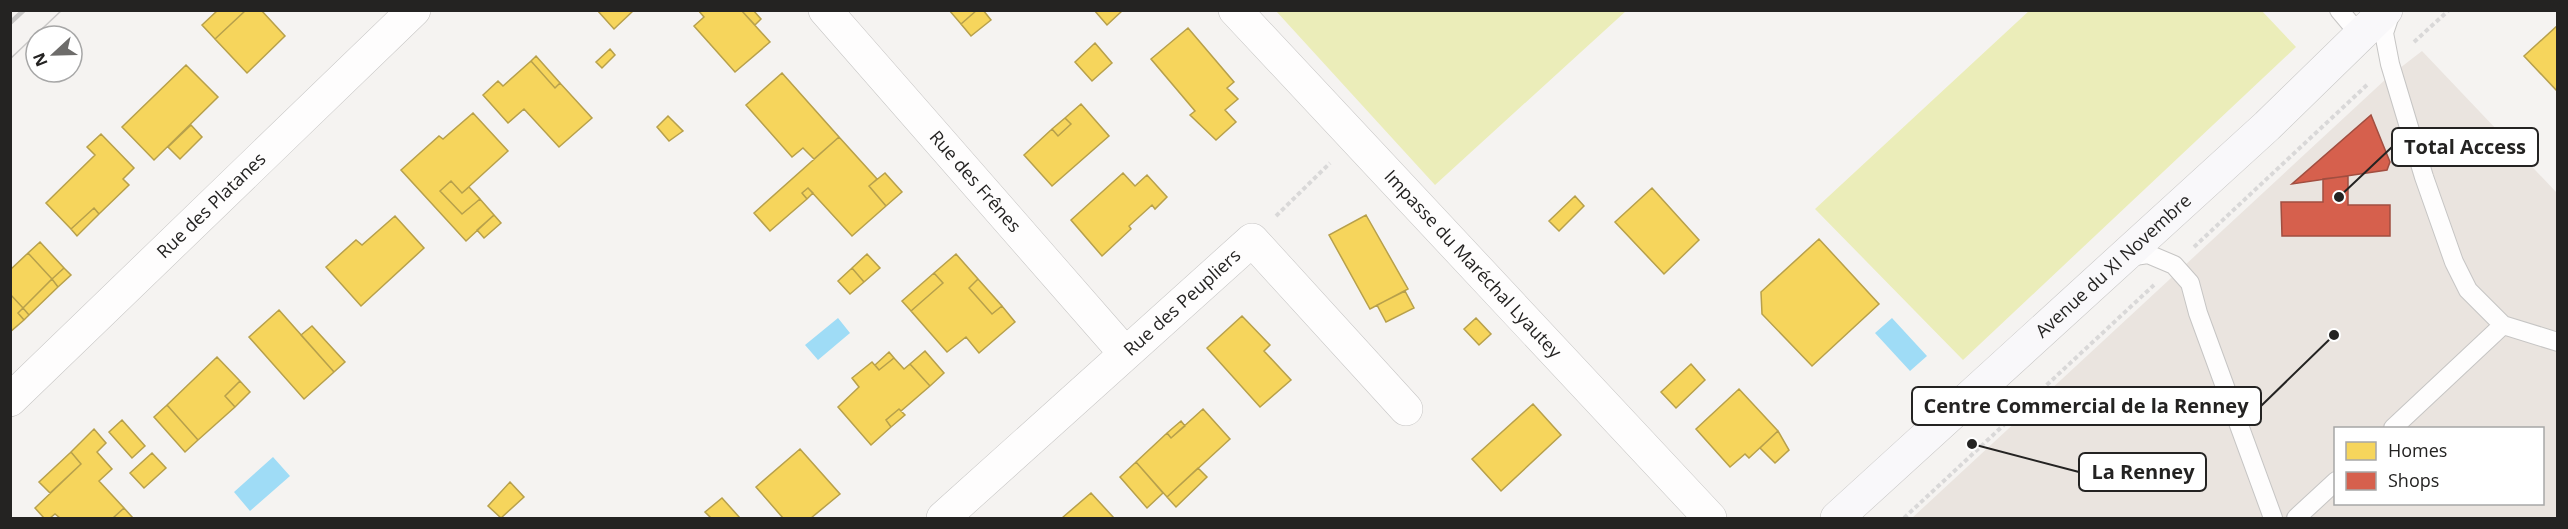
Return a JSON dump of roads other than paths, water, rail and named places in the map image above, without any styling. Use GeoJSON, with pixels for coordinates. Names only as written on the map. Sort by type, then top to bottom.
{"type":"FeatureCollection","features":[{"type":"Feature","properties":{"kind":"main road","name":"Avenue du XI Novembre"},"geometry":{"type":"LineString","coordinates":[[1837,519],[2267,126],[2386,10]]}},
{"type":"Feature","properties":{"kind":"street","name":"Rue des Platanes"},"geometry":{"type":"LineString","coordinates":[[10,400],[414,10]]}},
{"type":"Feature","properties":{"kind":"street","name":"Rue des Frênes"},"geometry":{"type":"LineString","coordinates":[[825,10],[1125,353]]}},
{"type":"Feature","properties":{"kind":"street","name":"Impasse du Maréchal Lyautey"},"geometry":{"type":"LineString","coordinates":[[1234,10],[1710,519]]}},
{"type":"Feature","properties":{"kind":"street","name":"Rue des Peupliers"},"geometry":{"type":"LineString","coordinates":[[943,519],[1252,240],[1406,409]]}},
{"type":"Feature","properties":{"kind":"lane"},"geometry":{"type":"LineString","coordinates":[[2339,10],[2360,35]]}},
{"type":"Feature","properties":{"kind":"lane"},"geometry":{"type":"LineString","coordinates":[[2391,10],[2384,33],[2390,63],[2454,262],[2468,290],[2503,325],[2558,342]]}},
{"type":"Feature","properties":{"kind":"lane"},"geometry":{"type":"LineString","coordinates":[[2123,259],[2148,254],[2174,266],[2190,283],[2198,313],[2273,519]]}},
{"type":"Feature","properties":{"kind":"lane"},"geometry":{"type":"LineString","coordinates":[[2395,427],[2503,325]]}},
{"type":"Feature","properties":{"kind":"lane"},"geometry":{"type":"LineString","coordinates":[[2296,519],[2334,483]]}},
{"type":"Feature","properties":{"kind":"water"},"geometry":{"type":"Polygon","coordinates":[[[838,318],[850,333],[818,360],[805,345],[838,318]]]}},
{"type":"Feature","properties":{"kind":"water"},"geometry":{"type":"Polygon","coordinates":[[[1892,318],[1927,356],[1910,371],[1875,333],[1892,318]]]}},
{"type":"Feature","properties":{"kind":"water"},"geometry":{"type":"Polygon","coordinates":[[[273,457],[290,476],[250,511],[234,492],[273,457]]]}},
{"type":"Feature","properties":{"kind":"tram line"},"geometry":{"type":"LineString","coordinates":[[10,59],[62,10]]}},
{"type":"Feature","properties":{"kind":"railway"},"geometry":{"type":"LineString","coordinates":[[10,23],[24,10]]}},
{"type":"Feature","properties":{"kind":"place","name":"Total Access"},"geometry":{"type":"Point","coordinates":[2339,197]}},
{"type":"Feature","properties":{"kind":"place","name":"Centre Commercial de la Renney"},"geometry":{"type":"Point","coordinates":[2334,335]}},
{"type":"Feature","properties":{"kind":"place","name":"La Renney"},"geometry":{"type":"Point","coordinates":[1972,444]}}]}
